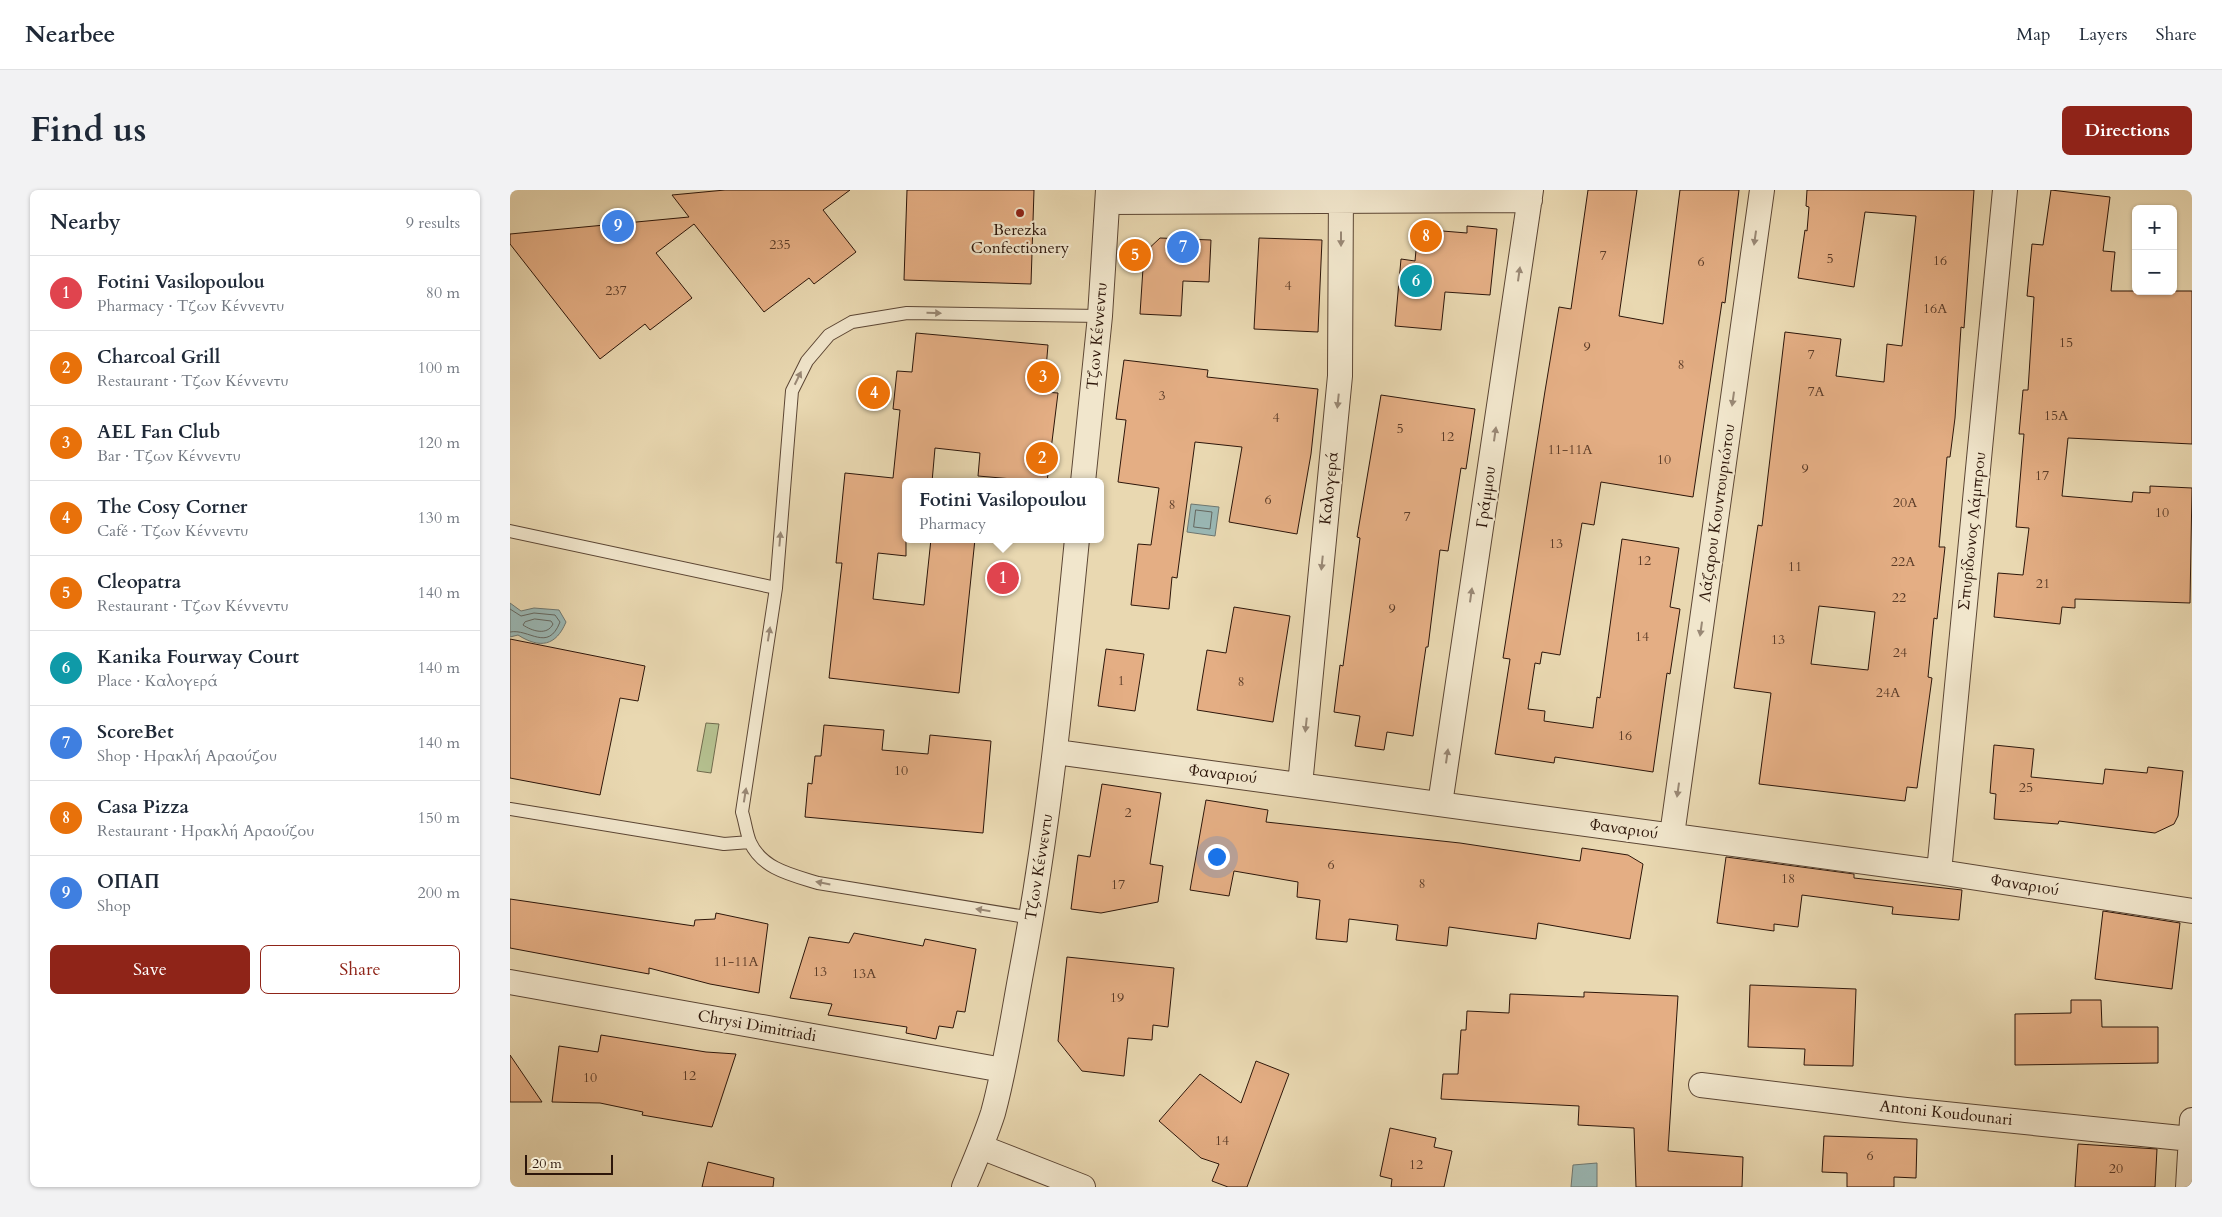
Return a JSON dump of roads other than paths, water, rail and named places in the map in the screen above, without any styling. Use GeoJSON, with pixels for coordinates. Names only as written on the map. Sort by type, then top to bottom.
{"type":"FeatureCollection","features":[{"type":"Feature","properties":{"kind":"street","name":"Λάζαρου Κουντουριώτου"},"geometry":{"type":"LineString","coordinates":[[1672,835],[1762,190]]}},
{"type":"Feature","properties":{"kind":"street","name":"Σπυρίδωνος Λάμπρου"},"geometry":{"type":"LineString","coordinates":[[1939,872],[2006,190]]}},
{"type":"Feature","properties":{"kind":"street"},"geometry":{"type":"LineString","coordinates":[[1108,196],[1530,195]]}},
{"type":"Feature","properties":{"kind":"street","name":"Γράμμου"},"geometry":{"type":"LineString","coordinates":[[1440,804],[1530,195]]}},
{"type":"Feature","properties":{"kind":"street","name":"Τζων Κέννεντυ"},"geometry":{"type":"LineString","coordinates":[[1083,478],[1100,316],[1108,196]]}},
{"type":"Feature","properties":{"kind":"street","name":"Καλογερά"},"geometry":{"type":"LineString","coordinates":[[1300,784],[1340,376],[1341,196]]}},
{"type":"Feature","properties":{"kind":"street","name":"Τζων Κέννεντυ"},"geometry":{"type":"LineString","coordinates":[[964,1187],[981,1147],[992,1114],[1003,1070],[1032,918],[1056,752],[1077,543]]}},
{"type":"Feature","properties":{"kind":"street","name":"Φαναριού"},"geometry":{"type":"LineString","coordinates":[[1056,752],[1939,872],[2192,911]]}},
{"type":"Feature","properties":{"kind":"street","name":"Chrysi Dimitriadi"},"geometry":{"type":"LineString","coordinates":[[510,982],[1003,1070]]}},
{"type":"Feature","properties":{"kind":"street","name":"Antoni Koudounari"},"geometry":{"type":"LineString","coordinates":[[1701,1085],[1897,1108],[2191,1130]]}},
{"type":"Feature","properties":{"kind":"street"},"geometry":{"type":"LineString","coordinates":[[2188,1187],[2191,1130]]}},
{"type":"Feature","properties":{"kind":"street"},"geometry":{"type":"LineString","coordinates":[[981,1147],[1083,1187]]}},
{"type":"Feature","properties":{"kind":"lane"},"geometry":{"type":"LineString","coordinates":[[1032,918],[818,883],[783,873],[762,860],[750,842],[742,812],[776,588],[792,392],[807,361],[829,334],[852,322],[907,313],[1100,316]]}},
{"type":"Feature","properties":{"kind":"lane"},"geometry":{"type":"LineString","coordinates":[[510,531],[776,588]]}},
{"type":"Feature","properties":{"kind":"lane"},"geometry":{"type":"LineString","coordinates":[[510,809],[724,844],[750,842]]}},
{"type":"Feature","properties":{"kind":"water"},"geometry":{"type":"Polygon","coordinates":[[[1191,504],[1219,507],[1215,536],[1187,532],[1191,504]]]}},
{"type":"Feature","properties":{"kind":"water"},"geometry":{"type":"Polygon","coordinates":[[[510,603],[521,611],[534,608],[559,610],[566,622],[557,636],[546,643],[533,642],[518,635],[510,637],[510,603]]]}},
{"type":"Feature","properties":{"kind":"water"},"geometry":{"type":"Polygon","coordinates":[[[1597,1163],[1597,1187],[1571,1187],[1573,1165],[1597,1163]]]}},
{"type":"Feature","properties":{"kind":"place","name":"Berezka Confectionery"},"geometry":{"type":"Point","coordinates":[1020,213]}},
{"type":"Feature","properties":{"kind":"place","name":"ΟΠΑΠ"},"geometry":{"type":"Point","coordinates":[618,226]}},
{"type":"Feature","properties":{"kind":"place","name":"Casa Pizza"},"geometry":{"type":"Point","coordinates":[1426,236]}},
{"type":"Feature","properties":{"kind":"place","name":"ScoreBet"},"geometry":{"type":"Point","coordinates":[1183,247]}},
{"type":"Feature","properties":{"kind":"place","name":"Cleopatra"},"geometry":{"type":"Point","coordinates":[1135,255]}},
{"type":"Feature","properties":{"kind":"place","name":"Kanika Fourway Court"},"geometry":{"type":"Point","coordinates":[1416,281]}},
{"type":"Feature","properties":{"kind":"place","name":"AEL Fan Club"},"geometry":{"type":"Point","coordinates":[1043,377]}},
{"type":"Feature","properties":{"kind":"place","name":"The Cosy Corner"},"geometry":{"type":"Point","coordinates":[874,393]}},
{"type":"Feature","properties":{"kind":"place","name":"Charcoal Grill"},"geometry":{"type":"Point","coordinates":[1042,458]}},
{"type":"Feature","properties":{"kind":"place","name":"Fotini Vasilopoulou"},"geometry":{"type":"Point","coordinates":[1003,578]}}]}
